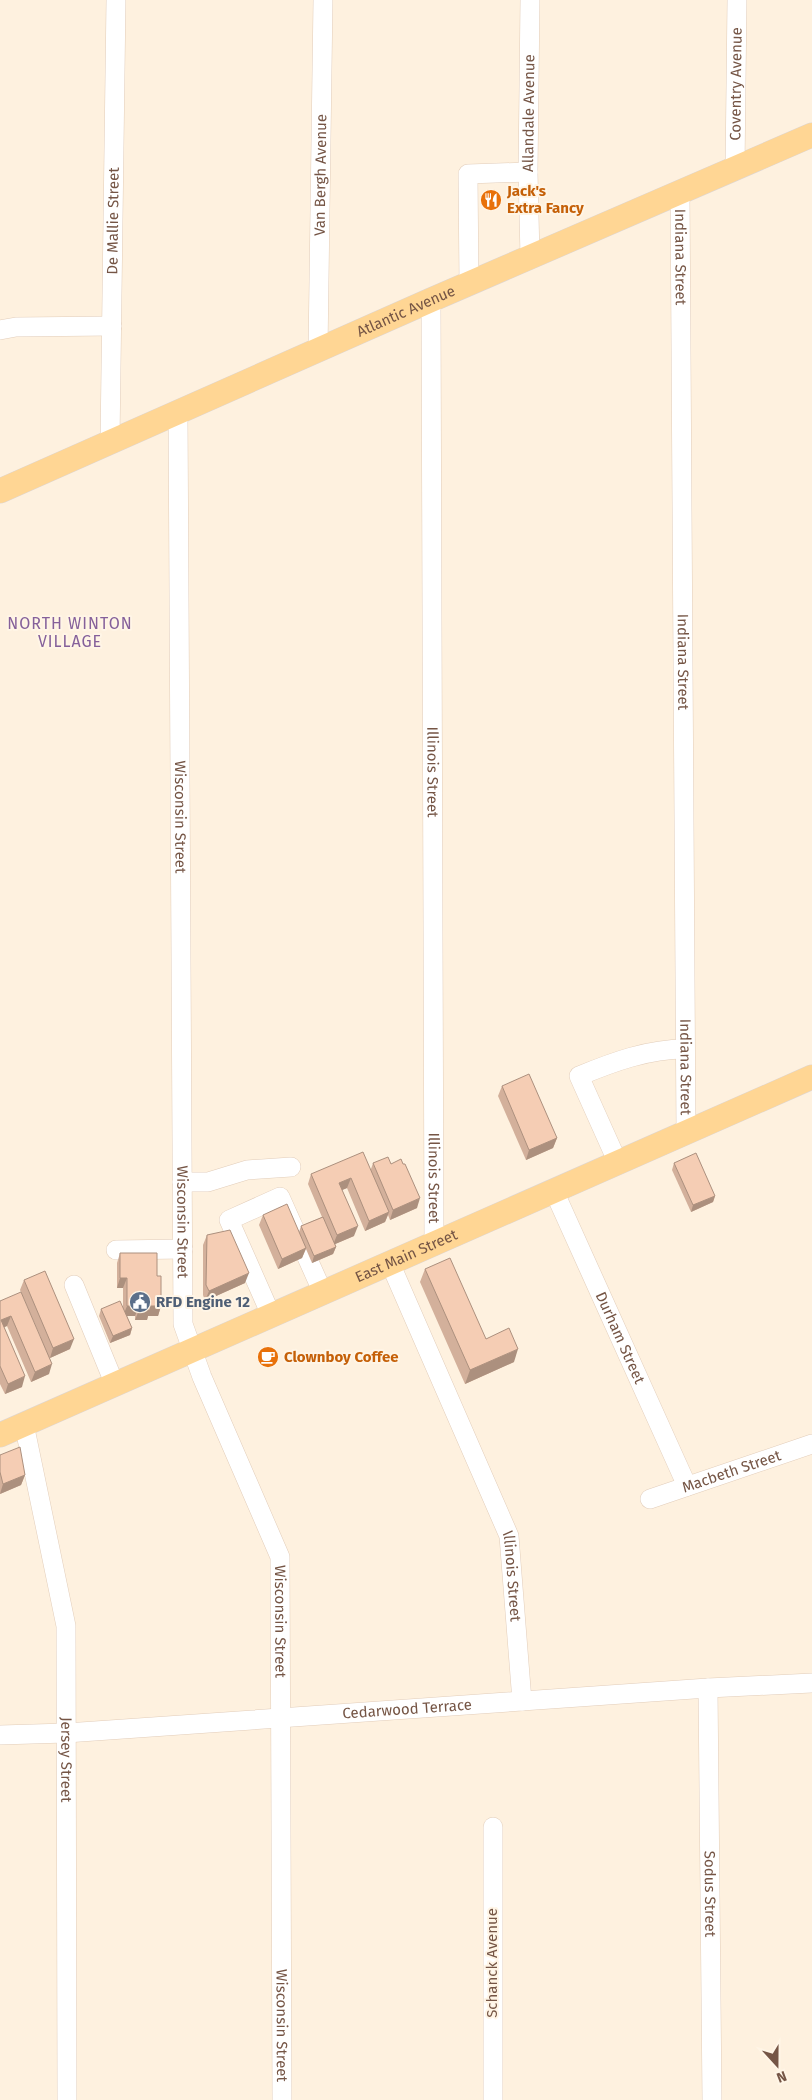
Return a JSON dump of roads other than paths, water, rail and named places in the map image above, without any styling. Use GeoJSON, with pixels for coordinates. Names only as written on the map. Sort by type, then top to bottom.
{"type":"FeatureCollection","features":[{"type":"Feature","properties":{"kind":"main road","name":"Atlantic Avenue"},"geometry":{"type":"LineString","coordinates":[[0,491],[431,300],[812,135]]}},
{"type":"Feature","properties":{"kind":"main road","name":"East Main Street"},"geometry":{"type":"LineString","coordinates":[[0,1435],[812,1077]]}},
{"type":"Feature","properties":{"kind":"street","name":"De Mallie Street"},"geometry":{"type":"LineString","coordinates":[[110,442],[116,0]]}},
{"type":"Feature","properties":{"kind":"street","name":"Van Bergh Avenue"},"geometry":{"type":"LineString","coordinates":[[318,350],[323,0]]}},
{"type":"Feature","properties":{"kind":"street","name":"Allandale Avenue"},"geometry":{"type":"LineString","coordinates":[[530,0],[528,172],[530,258]]}},
{"type":"Feature","properties":{"kind":"street","name":"Coventry Avenue"},"geometry":{"type":"LineString","coordinates":[[735,168],[737,0]]}},
{"type":"Feature","properties":{"kind":"street"},"geometry":{"type":"LineString","coordinates":[[469,284],[468,174],[528,172]]}},
{"type":"Feature","properties":{"kind":"street","name":"Indiana Street"},"geometry":{"type":"LineString","coordinates":[[680,192],[686,1133]]}},
{"type":"Feature","properties":{"kind":"street","name":"Illinois Street"},"geometry":{"type":"LineString","coordinates":[[431,300],[434,1244]]}},
{"type":"Feature","properties":{"kind":"street"},"geometry":{"type":"LineString","coordinates":[[0,330],[16,326],[112,326]]}},
{"type":"Feature","properties":{"kind":"street","name":"Wisconsin Street"},"geometry":{"type":"LineString","coordinates":[[178,413],[183,1324],[191,1351],[280,1556],[282,2100]]}},
{"type":"Feature","properties":{"kind":"street"},"geometry":{"type":"LineString","coordinates":[[618,1163],[579,1076],[616,1060],[669,1049],[685,1049]]}},
{"type":"Feature","properties":{"kind":"street"},"geometry":{"type":"LineString","coordinates":[[182,1182],[208,1182],[247,1170],[291,1167]]}},
{"type":"Feature","properties":{"kind":"street","name":"Durham Street"},"geometry":{"type":"LineString","coordinates":[[554,1191],[687,1486]]}},
{"type":"Feature","properties":{"kind":"street"},"geometry":{"type":"LineString","coordinates":[[271,1315],[229,1220],[280,1197],[323,1293]]}},
{"type":"Feature","properties":{"kind":"street"},"geometry":{"type":"LineString","coordinates":[[116,1250],[183,1249]]}},
{"type":"Feature","properties":{"kind":"street","name":"Illinois Street"},"geometry":{"type":"LineString","coordinates":[[390,1263],[509,1536],[522,1701]]}},
{"type":"Feature","properties":{"kind":"street"},"geometry":{"type":"LineString","coordinates":[[74,1285],[115,1385]]}},
{"type":"Feature","properties":{"kind":"street","name":"Jersey Street"},"geometry":{"type":"LineString","coordinates":[[24,1424],[66,1626],[67,2100]]}},
{"type":"Feature","properties":{"kind":"street","name":"Macbeth Street"},"geometry":{"type":"LineString","coordinates":[[650,1499],[812,1444]]}},
{"type":"Feature","properties":{"kind":"street","name":"Cedarwood Terrace"},"geometry":{"type":"LineString","coordinates":[[0,1735],[66,1733],[708,1688],[812,1683]]}},
{"type":"Feature","properties":{"kind":"street","name":"Sodus Street"},"geometry":{"type":"LineString","coordinates":[[708,1688],[712,2100]]}},
{"type":"Feature","properties":{"kind":"street","name":"Schanck Avenue"},"geometry":{"type":"LineString","coordinates":[[493,1827],[493,2100]]}},
{"type":"Feature","properties":{"kind":"place","name":"Jack's Extra Fancy"},"geometry":{"type":"Point","coordinates":[491,200]}},
{"type":"Feature","properties":{"kind":"place","name":"RFD Engine 12"},"geometry":{"type":"Point","coordinates":[140,1302]}},
{"type":"Feature","properties":{"kind":"place","name":"Clownboy Coffee"},"geometry":{"type":"Point","coordinates":[268,1357]}},
{"type":"Feature","properties":{"kind":"district","name":"NORTH WINTON VILLAGE"},"geometry":{"type":"Point","coordinates":[70,632]}}]}
